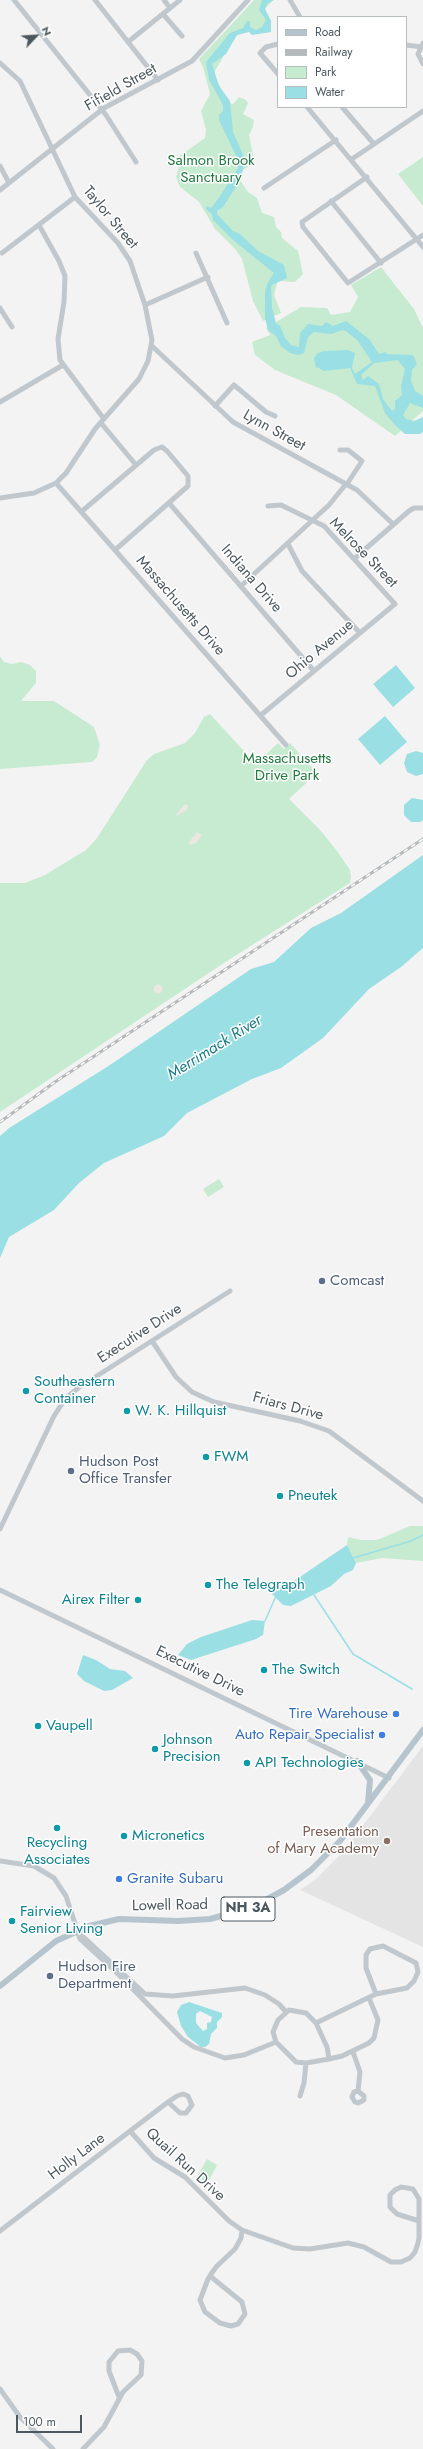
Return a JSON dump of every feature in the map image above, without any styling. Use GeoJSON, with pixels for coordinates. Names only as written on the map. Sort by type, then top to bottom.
{"type":"FeatureCollection","features":[{"type":"Feature","properties":{"kind":"main road","name":"Lowell Road"},"geometry":{"type":"LineString","coordinates":[[0,1986],[48,1947],[76,1931],[107,1921],[119,1919],[210,1919],[251,1908],[284,1890],[311,1870],[336,1845],[389,1778],[423,1730]]}},
{"type":"Feature","properties":{"kind":"main road"},"geometry":{"type":"LineString","coordinates":[[357,1761],[370,1780],[367,1806]]}},
{"type":"Feature","properties":{"kind":"street"},"geometry":{"type":"LineString","coordinates":[[14,0],[102,110],[136,162]]}},
{"type":"Feature","properties":{"kind":"street"},"geometry":{"type":"LineString","coordinates":[[95,0],[158,80]]}},
{"type":"Feature","properties":{"kind":"street"},"geometry":{"type":"LineString","coordinates":[[164,0],[170,8]]}},
{"type":"Feature","properties":{"kind":"street"},"geometry":{"type":"LineString","coordinates":[[128,42],[180,0]]}},
{"type":"Feature","properties":{"kind":"street","name":"Fifield Street"},"geometry":{"type":"LineString","coordinates":[[0,190],[53,150],[102,110],[192,61],[248,0]]}},
{"type":"Feature","properties":{"kind":"street"},"geometry":{"type":"LineString","coordinates":[[290,0],[299,16]]}},
{"type":"Feature","properties":{"kind":"street"},"geometry":{"type":"LineString","coordinates":[[163,14],[182,36]]}},
{"type":"Feature","properties":{"kind":"street"},"geometry":{"type":"LineString","coordinates":[[277,44],[264,48],[260,53],[277,73]]}},
{"type":"Feature","properties":{"kind":"street"},"geometry":{"type":"LineString","coordinates":[[407,46],[422,46],[418,56],[423,64]]}},
{"type":"Feature","properties":{"kind":"street","name":"Taylor Street"},"geometry":{"type":"LineString","coordinates":[[0,63],[20,81],[75,197],[127,255],[145,305],[151,328],[152,346],[148,361],[139,379],[103,421],[66,473],[56,483],[29,495],[0,498]]}},
{"type":"Feature","properties":{"kind":"street"},"geometry":{"type":"LineString","coordinates":[[308,108],[367,177],[423,247]]}},
{"type":"Feature","properties":{"kind":"street"},"geometry":{"type":"LineString","coordinates":[[343,108],[374,144]]}},
{"type":"Feature","properties":{"kind":"street"},"geometry":{"type":"LineString","coordinates":[[352,159],[423,111]]}},
{"type":"Feature","properties":{"kind":"street"},"geometry":{"type":"LineString","coordinates":[[264,188],[336,140]]}},
{"type":"Feature","properties":{"kind":"street"},"geometry":{"type":"LineString","coordinates":[[0,166],[9,183]]}},
{"type":"Feature","properties":{"kind":"street"},"geometry":{"type":"LineString","coordinates":[[367,177],[302,222],[303,227],[348,283],[423,235]]}},
{"type":"Feature","properties":{"kind":"street"},"geometry":{"type":"LineString","coordinates":[[2,254],[75,197]]}},
{"type":"Feature","properties":{"kind":"street"},"geometry":{"type":"LineString","coordinates":[[331,201],[381,263]]}},
{"type":"Feature","properties":{"kind":"street"},"geometry":{"type":"LineString","coordinates":[[39,226],[59,261],[65,276],[64,302],[58,339],[58,354],[63,365],[136,465]]}},
{"type":"Feature","properties":{"kind":"street"},"geometry":{"type":"LineString","coordinates":[[196,253],[208,277],[227,323]]}},
{"type":"Feature","properties":{"kind":"street"},"geometry":{"type":"LineString","coordinates":[[145,305],[208,277]]}},
{"type":"Feature","properties":{"kind":"street"},"geometry":{"type":"LineString","coordinates":[[0,308],[12,327]]}},
{"type":"Feature","properties":{"kind":"street","name":"Lynn Street"},"geometry":{"type":"LineString","coordinates":[[152,346],[215,406],[246,431],[346,484],[365,496],[393,524]]}},
{"type":"Feature","properties":{"kind":"street"},"geometry":{"type":"LineString","coordinates":[[0,402],[63,365]]}},
{"type":"Feature","properties":{"kind":"street"},"geometry":{"type":"LineString","coordinates":[[215,406],[234,386],[266,412],[275,416]]}},
{"type":"Feature","properties":{"kind":"street"},"geometry":{"type":"LineString","coordinates":[[81,512],[154,450],[162,447],[167,450],[188,476],[189,482],[187,488],[115,550]]}},
{"type":"Feature","properties":{"kind":"street"},"geometry":{"type":"LineString","coordinates":[[241,586],[330,506],[362,461],[348,450],[340,450]]}},
{"type":"Feature","properties":{"kind":"street","name":"Massachusetts Drive"},"geometry":{"type":"LineString","coordinates":[[56,483],[286,745]]}},
{"type":"Feature","properties":{"kind":"street","name":"Indiana Drive"},"geometry":{"type":"LineString","coordinates":[[169,503],[314,671]]}},
{"type":"Feature","properties":{"kind":"street","name":"Melrose Street"},"geometry":{"type":"LineString","coordinates":[[268,506],[280,505],[324,526],[395,604]]}},
{"type":"Feature","properties":{"kind":"street"},"geometry":{"type":"LineString","coordinates":[[354,558],[409,511],[421,508]]}},
{"type":"Feature","properties":{"kind":"street"},"geometry":{"type":"LineString","coordinates":[[288,544],[302,571],[360,633]]}},
{"type":"Feature","properties":{"kind":"street","name":"Ohio Avenue"},"geometry":{"type":"LineString","coordinates":[[261,715],[395,604]]}},
{"type":"Feature","properties":{"kind":"street","name":"Executive Drive"},"geometry":{"type":"LineString","coordinates":[[0,1529],[62,1402],[78,1388],[230,1291]]}},
{"type":"Feature","properties":{"kind":"street","name":"Friars Drive"},"geometry":{"type":"LineString","coordinates":[[152,1341],[176,1377],[196,1394],[214,1402],[300,1421],[329,1431],[423,1501]]}},
{"type":"Feature","properties":{"kind":"street","name":"Executive Drive"},"geometry":{"type":"LineString","coordinates":[[0,1590],[357,1761],[389,1778]]}},
{"type":"Feature","properties":{"kind":"street"},"geometry":{"type":"LineString","coordinates":[[0,1861],[34,1866],[54,1878],[66,1896],[76,1931],[84,1944],[116,1972],[182,2039],[194,2047],[225,2058],[235,2057],[276,2042]]}},
{"type":"Feature","properties":{"kind":"street"},"geometry":{"type":"LineString","coordinates":[[76,1931],[136,1987],[151,1995],[173,1996],[244,1988],[264,1995],[280,2004],[286,2012]]}},
{"type":"Feature","properties":{"kind":"street"},"geometry":{"type":"LineString","coordinates":[[316,2023],[376,1994],[402,1990],[411,1985],[418,1972],[416,1963],[383,1946],[370,1949],[366,1955],[366,1968],[376,1994]]}},
{"type":"Feature","properties":{"kind":"street"},"geometry":{"type":"LineString","coordinates":[[144,2002],[151,1995]]}},
{"type":"Feature","properties":{"kind":"street"},"geometry":{"type":"LineString","coordinates":[[329,2059],[327,2047],[316,2023],[302,2011],[286,2012],[275,2024],[274,2032],[276,2042],[296,2062],[306,2064],[329,2059],[353,2052],[369,2043],[375,2035],[377,2016],[370,1998]]}},
{"type":"Feature","properties":{"kind":"street"},"geometry":{"type":"LineString","coordinates":[[353,2052],[360,2070],[358,2091]]}},
{"type":"Feature","properties":{"kind":"street"},"geometry":{"type":"LineString","coordinates":[[300,2096],[304,2083],[306,2064]]}},
{"type":"Feature","properties":{"kind":"street","name":"Holly Lane"},"geometry":{"type":"LineString","coordinates":[[0,2230],[168,2102],[183,2094],[190,2098],[192,2105],[186,2113],[180,2113],[168,2102]]}},
{"type":"Feature","properties":{"kind":"street","name":"Quail Run Drive"},"geometry":{"type":"LineString","coordinates":[[130,2131],[154,2158],[185,2177],[223,2216],[242,2230],[299,2249],[310,2249],[338,2243],[354,2244],[368,2249],[386,2261],[396,2263],[406,2260],[415,2252],[419,2238],[419,2221],[419,2199],[416,2193],[406,2186],[395,2190],[389,2200],[392,2210],[397,2214],[419,2221]]}},
{"type":"Feature","properties":{"kind":"street"},"geometry":{"type":"LineString","coordinates":[[210,2276],[242,2302],[245,2314],[238,2324],[224,2325],[202,2309],[200,2297],[210,2276],[237,2246],[242,2230]]}},
{"type":"Feature","properties":{"kind":"street"},"geometry":{"type":"LineString","coordinates":[[83,2449],[104,2426],[119,2397],[138,2379],[142,2372],[141,2358],[130,2350],[118,2351],[109,2362],[108,2371],[119,2397]]}},
{"type":"Feature","properties":{"kind":"street"},"geometry":{"type":"LineString","coordinates":[[0,2389],[20,2417],[53,2449]]}},
{"type":"Feature","properties":{"kind":"shaded area","name":"Presentation of Mary Academy"},"geometry":{"type":"Polygon","coordinates":[[[423,1746],[423,1947],[300,1890],[316,1879],[343,1852],[423,1746]]]}},
{"type":"Feature","properties":{"kind":"green space","name":"Salmon Brook Sanctuary"},"geometry":{"type":"Polygon","coordinates":[[[254,0],[273,0],[265,9],[270,27],[239,33],[235,37],[215,71],[215,77],[229,103],[233,104],[239,97],[246,100],[248,103],[243,114],[254,120],[253,127],[249,135],[253,155],[250,165],[242,171],[240,180],[248,192],[257,198],[262,213],[274,217],[276,227],[281,232],[282,238],[298,251],[303,274],[295,282],[280,281],[287,278],[278,280],[274,295],[281,313],[263,321],[253,301],[242,259],[236,250],[215,229],[199,202],[180,187],[176,177],[179,167],[174,160],[205,138],[206,130],[201,111],[210,94],[203,67],[199,59],[254,0]]]}},
{"type":"Feature","properties":{"kind":"green space"},"geometry":{"type":"Polygon","coordinates":[[[423,157],[423,206],[398,174],[423,157]]]}},
{"type":"Feature","properties":{"kind":"green space"},"geometry":{"type":"Polygon","coordinates":[[[381,267],[414,309],[423,328],[423,411],[395,436],[336,395],[275,370],[255,355],[252,342],[270,335],[266,328],[301,307],[327,308],[331,315],[350,312],[358,297],[351,285],[381,267]]]}},
{"type":"Feature","properties":{"kind":"green space"},"geometry":{"type":"Polygon","coordinates":[[[0,656],[4,662],[12,664],[21,662],[30,665],[36,671],[36,683],[21,701],[54,701],[94,727],[100,745],[97,757],[92,762],[0,769],[0,656]]]}},
{"type":"Feature","properties":{"kind":"green space","name":"Massachusetts Drive Park"},"geometry":{"type":"Polygon","coordinates":[[[210,714],[256,764],[278,743],[284,749],[290,743],[317,773],[289,799],[321,831],[337,851],[350,870],[350,883],[227,961],[0,1112],[0,883],[25,883],[45,875],[86,850],[97,838],[147,760],[154,754],[185,743],[195,733],[204,717],[210,714]]]}},
{"type":"Feature","properties":{"kind":"green space"},"geometry":{"type":"Polygon","coordinates":[[[219,1179],[224,1187],[208,1197],[203,1189],[219,1179]]]}},
{"type":"Feature","properties":{"kind":"green space"},"geometry":{"type":"Polygon","coordinates":[[[410,1526],[423,1526],[423,1561],[382,1558],[356,1563],[347,1545],[348,1537],[361,1540],[377,1540],[410,1526]]]}},
{"type":"Feature","properties":{"kind":"green space"},"geometry":{"type":"Polygon","coordinates":[[[207,2159],[217,2165],[206,2186],[195,2180],[207,2159]]]}},
{"type":"Feature","properties":{"kind":"sand"},"geometry":{"type":"Polygon","coordinates":[[[185,804],[188,805],[187,810],[174,817],[185,804]]]}},
{"type":"Feature","properties":{"kind":"sand"},"geometry":{"type":"Polygon","coordinates":[[[197,832],[202,835],[196,843],[190,845],[189,842],[197,832]]]}},
{"type":"Feature","properties":{"kind":"sand"},"geometry":{"type":"Polygon","coordinates":[[[156,985],[160,985],[162,989],[160,993],[156,993],[154,991],[154,987],[156,985]]]}},
{"type":"Feature","properties":{"kind":"water"},"geometry":{"type":"Polygon","coordinates":[[[262,0],[274,0],[267,4],[265,9],[271,21],[271,32],[252,35],[249,32],[237,35],[226,54],[212,64],[219,86],[230,101],[233,132],[245,159],[241,179],[223,207],[217,211],[217,214],[233,231],[240,234],[258,251],[284,265],[287,278],[272,285],[272,308],[276,323],[280,326],[285,338],[291,345],[299,347],[300,333],[308,324],[322,326],[326,322],[333,326],[346,321],[369,339],[379,354],[385,352],[387,354],[413,355],[417,364],[412,370],[411,381],[415,391],[423,396],[423,408],[410,403],[403,415],[406,419],[414,421],[423,417],[423,432],[420,434],[405,434],[395,425],[385,413],[375,386],[357,384],[350,368],[324,371],[317,367],[316,368],[314,358],[318,353],[324,351],[348,350],[355,353],[352,368],[355,374],[372,362],[358,341],[346,331],[343,330],[331,334],[314,332],[308,337],[304,353],[298,355],[290,353],[281,346],[276,336],[268,330],[265,318],[265,293],[267,284],[274,273],[233,240],[213,220],[212,214],[206,209],[207,206],[211,208],[218,199],[238,168],[239,162],[219,120],[219,115],[223,111],[223,105],[209,80],[206,62],[230,33],[243,28],[247,21],[250,21],[250,27],[256,30],[262,27],[266,20],[259,10],[262,0]],[[398,360],[374,363],[361,375],[363,380],[368,376],[379,384],[383,399],[392,411],[395,409],[395,401],[402,395],[401,386],[405,369],[398,360]]]}},
{"type":"Feature","properties":{"kind":"water"},"geometry":{"type":"Polygon","coordinates":[[[396,665],[415,688],[393,707],[373,684],[396,665]]]}},
{"type":"Feature","properties":{"kind":"water"},"geometry":{"type":"Polygon","coordinates":[[[385,716],[407,742],[380,765],[358,739],[385,716]]]}},
{"type":"Feature","properties":{"kind":"water"},"geometry":{"type":"Polygon","coordinates":[[[416,751],[423,753],[423,774],[416,776],[407,772],[404,763],[407,754],[416,751]]]}},
{"type":"Feature","properties":{"kind":"water"},"geometry":{"type":"Polygon","coordinates":[[[412,798],[423,800],[423,820],[420,822],[411,822],[404,815],[404,805],[412,798]]]}},
{"type":"Feature","properties":{"kind":"water","name":"Merrimack River"},"geometry":{"type":"Polygon","coordinates":[[[423,855],[423,948],[401,967],[369,989],[323,1038],[281,1068],[252,1079],[187,1113],[164,1136],[104,1163],[79,1183],[54,1210],[9,1237],[0,1258],[0,1136],[9,1128],[107,1067],[251,969],[274,962],[311,928],[341,913],[423,855]]]}},
{"type":"Feature","properties":{"kind":"water"},"geometry":{"type":"Polygon","coordinates":[[[347,1545],[356,1563],[353,1570],[344,1574],[331,1586],[291,1606],[283,1605],[268,1590],[288,1585],[347,1545]]]}},
{"type":"Feature","properties":{"kind":"water"},"geometry":{"type":"Polygon","coordinates":[[[252,1620],[265,1621],[263,1635],[256,1639],[191,1660],[178,1655],[187,1644],[201,1637],[252,1620]]]}},
{"type":"Feature","properties":{"kind":"water"},"geometry":{"type":"Polygon","coordinates":[[[83,1655],[96,1660],[110,1669],[125,1671],[133,1678],[112,1690],[104,1691],[84,1681],[77,1674],[83,1655]]]}},
{"type":"Feature","properties":{"kind":"water"},"geometry":{"type":"Polygon","coordinates":[[[189,2002],[222,2013],[222,2017],[217,2022],[217,2028],[211,2034],[209,2044],[205,2047],[201,2047],[188,2037],[181,2026],[177,2012],[181,2005],[189,2002]],[[200,2011],[196,2014],[196,2023],[203,2031],[207,2029],[207,2023],[211,2022],[212,2017],[200,2011]]]}},
{"type":"Feature","properties":{"kind":"waterway"},"geometry":{"type":"LineString","coordinates":[[353,1558],[411,1541],[423,1535]]}},
{"type":"Feature","properties":{"kind":"waterway"},"geometry":{"type":"LineString","coordinates":[[314,1595],[353,1654],[412,1689]]}},
{"type":"Feature","properties":{"kind":"waterway"},"geometry":{"type":"LineString","coordinates":[[265,1621],[276,1596]]}},
{"type":"Feature","properties":{"kind":"railway"},"geometry":{"type":"LineString","coordinates":[[0,1122],[55,1082],[423,839]]}},
{"type":"Feature","properties":{"kind":"place","name":"Comcast"},"geometry":{"type":"Point","coordinates":[322,1281]}},
{"type":"Feature","properties":{"kind":"place","name":"Southeastern Container"},"geometry":{"type":"Point","coordinates":[26,1391]}},
{"type":"Feature","properties":{"kind":"place","name":"W. K. Hillquist"},"geometry":{"type":"Point","coordinates":[127,1411]}},
{"type":"Feature","properties":{"kind":"place","name":"FWM"},"geometry":{"type":"Point","coordinates":[206,1457]}},
{"type":"Feature","properties":{"kind":"place","name":"Hudson Post Office Transfer"},"geometry":{"type":"Point","coordinates":[71,1471]}},
{"type":"Feature","properties":{"kind":"place","name":"Pneutek"},"geometry":{"type":"Point","coordinates":[280,1496]}},
{"type":"Feature","properties":{"kind":"place","name":"The Telegraph"},"geometry":{"type":"Point","coordinates":[208,1585]}},
{"type":"Feature","properties":{"kind":"place","name":"Airex Filter"},"geometry":{"type":"Point","coordinates":[138,1600]}},
{"type":"Feature","properties":{"kind":"place","name":"The Switch"},"geometry":{"type":"Point","coordinates":[264,1670]}},
{"type":"Feature","properties":{"kind":"place","name":"Tire Warehouse"},"geometry":{"type":"Point","coordinates":[396,1714]}},
{"type":"Feature","properties":{"kind":"place","name":"Vaupell"},"geometry":{"type":"Point","coordinates":[38,1726]}},
{"type":"Feature","properties":{"kind":"place","name":"Auto Repair Specialist"},"geometry":{"type":"Point","coordinates":[382,1735]}},
{"type":"Feature","properties":{"kind":"place","name":"Johnson Precision"},"geometry":{"type":"Point","coordinates":[155,1749]}},
{"type":"Feature","properties":{"kind":"place","name":"API Technologies"},"geometry":{"type":"Point","coordinates":[247,1763]}},
{"type":"Feature","properties":{"kind":"place","name":"Recycling Associates"},"geometry":{"type":"Point","coordinates":[57,1828]}},
{"type":"Feature","properties":{"kind":"place","name":"Micronetics"},"geometry":{"type":"Point","coordinates":[124,1836]}},
{"type":"Feature","properties":{"kind":"place","name":"Presentation of Mary Academy"},"geometry":{"type":"Point","coordinates":[387,1841]}},
{"type":"Feature","properties":{"kind":"place","name":"Granite Subaru"},"geometry":{"type":"Point","coordinates":[119,1879]}},
{"type":"Feature","properties":{"kind":"place","name":"Fairview Senior Living"},"geometry":{"type":"Point","coordinates":[12,1921]}},
{"type":"Feature","properties":{"kind":"place","name":"Hudson Fire Department"},"geometry":{"type":"Point","coordinates":[50,1976]}}]}
